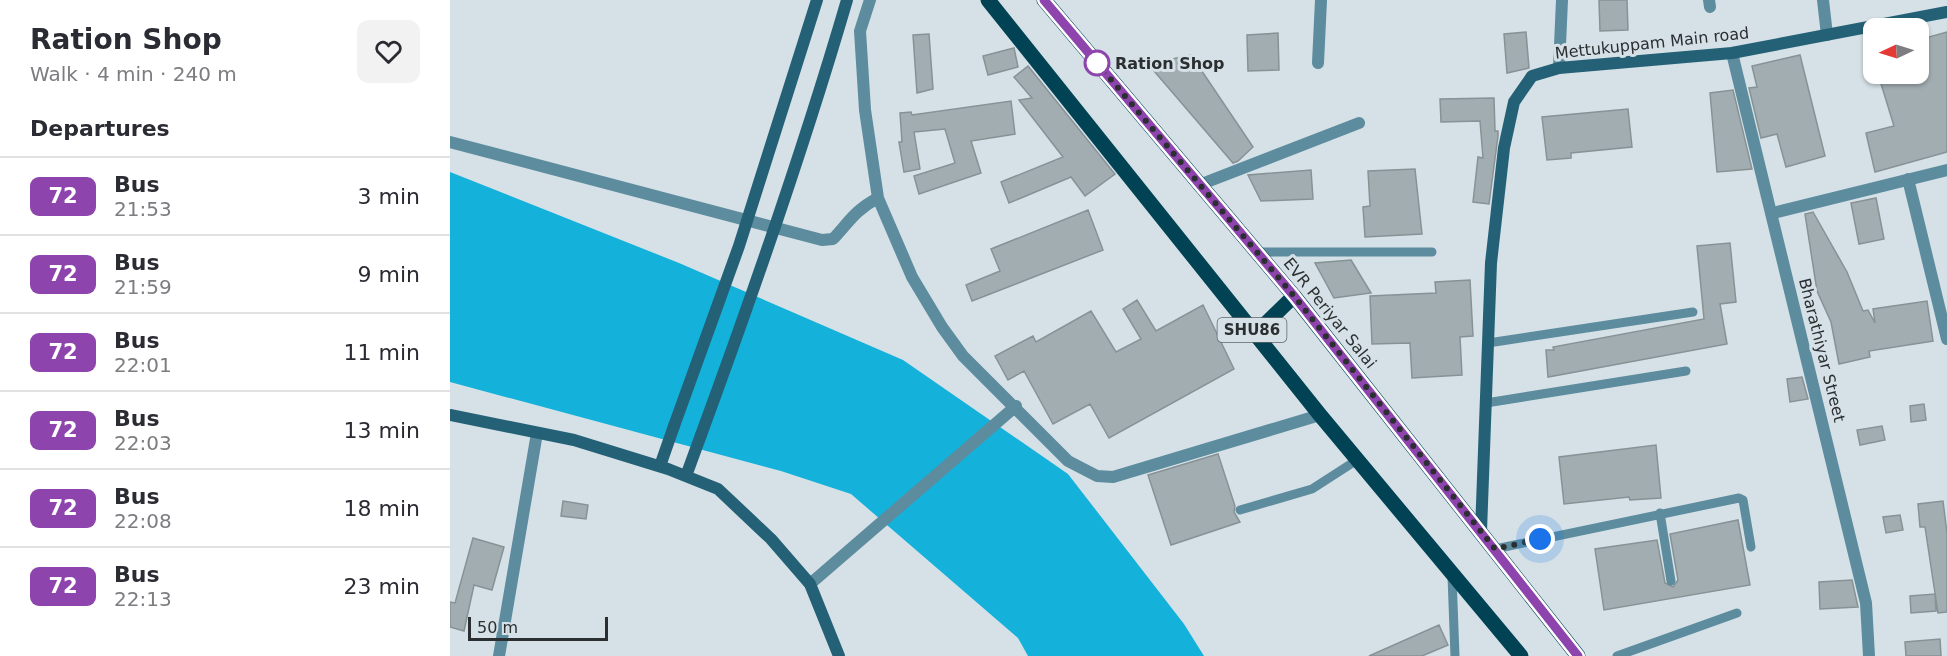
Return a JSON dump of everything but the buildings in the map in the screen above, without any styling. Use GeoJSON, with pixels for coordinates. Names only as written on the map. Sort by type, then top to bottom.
{"type":"FeatureCollection","features":[{"type":"Feature","properties":{"kind":"main road","name":"SHU86"},"geometry":{"type":"LineString","coordinates":[[988,0],[1320,415],[1521,656]]}},
{"type":"Feature","properties":{"kind":"main road","name":"EVR Periyar Salai"},"geometry":{"type":"LineString","coordinates":[[1044,0],[1294,296],[1578,656]]}},
{"type":"Feature","properties":{"kind":"main road"},"geometry":{"type":"LineString","coordinates":[[1255,334],[1294,296]]}},
{"type":"Feature","properties":{"kind":"street"},"geometry":{"type":"LineString","coordinates":[[660,466],[739,246],[817,0]]}},
{"type":"Feature","properties":{"kind":"street"},"geometry":{"type":"LineString","coordinates":[[686,476],[764,265],[812,122],[847,0]]}},
{"type":"Feature","properties":{"kind":"street"},"geometry":{"type":"LineString","coordinates":[[870,0],[860,31],[866,110],[878,198],[912,277],[942,327],[963,356],[1016,406],[1068,461],[1097,476],[1113,477],[1320,415]]}},
{"type":"Feature","properties":{"kind":"street"},"geometry":{"type":"LineString","coordinates":[[1317,63],[1321,0]]}},
{"type":"Feature","properties":{"kind":"street"},"geometry":{"type":"LineString","coordinates":[[1559,68],[1562,0]]}},
{"type":"Feature","properties":{"kind":"street"},"geometry":{"type":"LineString","coordinates":[[1823,0],[1827,35]]}},
{"type":"Feature","properties":{"kind":"street","name":"Mettukuppam Main road"},"geometry":{"type":"LineString","coordinates":[[1481,531],[1491,263],[1504,148],[1514,102],[1532,76],[1559,68],[1732,53],[1947,12]]}},
{"type":"Feature","properties":{"kind":"street","name":"Bharathiyar Street"},"geometry":{"type":"LineString","coordinates":[[1732,53],[1773,213],[1866,603],[1869,656]]}},
{"type":"Feature","properties":{"kind":"street"},"geometry":{"type":"LineString","coordinates":[[1199,185],[1359,123]]}},
{"type":"Feature","properties":{"kind":"street"},"geometry":{"type":"LineString","coordinates":[[450,142],[822,240],[833,239],[863,206],[878,198]]}},
{"type":"Feature","properties":{"kind":"street"},"geometry":{"type":"LineString","coordinates":[[1773,213],[1947,170]]}},
{"type":"Feature","properties":{"kind":"street"},"geometry":{"type":"LineString","coordinates":[[1908,179],[1947,339]]}},
{"type":"Feature","properties":{"kind":"street"},"geometry":{"type":"LineString","coordinates":[[810,584],[1016,406]]}},
{"type":"Feature","properties":{"kind":"street"},"geometry":{"type":"LineString","coordinates":[[450,415],[574,440],[660,466],[718,489],[771,539],[810,584],[839,656]]}},
{"type":"Feature","properties":{"kind":"street"},"geometry":{"type":"LineString","coordinates":[[499,656],[537,433]]}},
{"type":"Feature","properties":{"kind":"lane"},"geometry":{"type":"LineString","coordinates":[[1256,252],[1431,252]]}},
{"type":"Feature","properties":{"kind":"lane"},"geometry":{"type":"LineString","coordinates":[[1488,343],[1693,312]]}},
{"type":"Feature","properties":{"kind":"lane"},"geometry":{"type":"LineString","coordinates":[[1486,404],[1686,371]]}},
{"type":"Feature","properties":{"kind":"lane"},"geometry":{"type":"LineString","coordinates":[[1240,510],[1311,489],[1357,460]]}},
{"type":"Feature","properties":{"kind":"lane"},"geometry":{"type":"LineString","coordinates":[[1495,549],[1738,498],[1743,500],[1751,547]]}},
{"type":"Feature","properties":{"kind":"lane"},"geometry":{"type":"LineString","coordinates":[[1660,513],[1671,581]]}},
{"type":"Feature","properties":{"kind":"lane"},"geometry":{"type":"LineString","coordinates":[[1452,573],[1455,656]]}},
{"type":"Feature","properties":{"kind":"lane"},"geometry":{"type":"LineString","coordinates":[[1617,656],[1737,613]]}},
{"type":"Feature","properties":{"kind":"water"},"geometry":{"type":"Polygon","coordinates":[[[450,172],[679,263],[903,360],[1068,474],[1184,624],[1204,656],[1028,656],[1018,638],[851,494],[781,471],[450,382],[450,172]]]}},
{"type":"Feature","properties":{"kind":"bus line","name":"72"},"geometry":{"type":"LineString","coordinates":[[1044,0],[1294,296],[1578,656]]}},
{"type":"Feature","properties":{"kind":"place","name":"Ration Shop"},"geometry":{"type":"Point","coordinates":[1097,63]}},
{"type":"Feature","properties":{"kind":"route"},"geometry":{"type":"LineString","coordinates":[[1097,63],[1294,296],[1495,549],[1540,539]]}}]}
